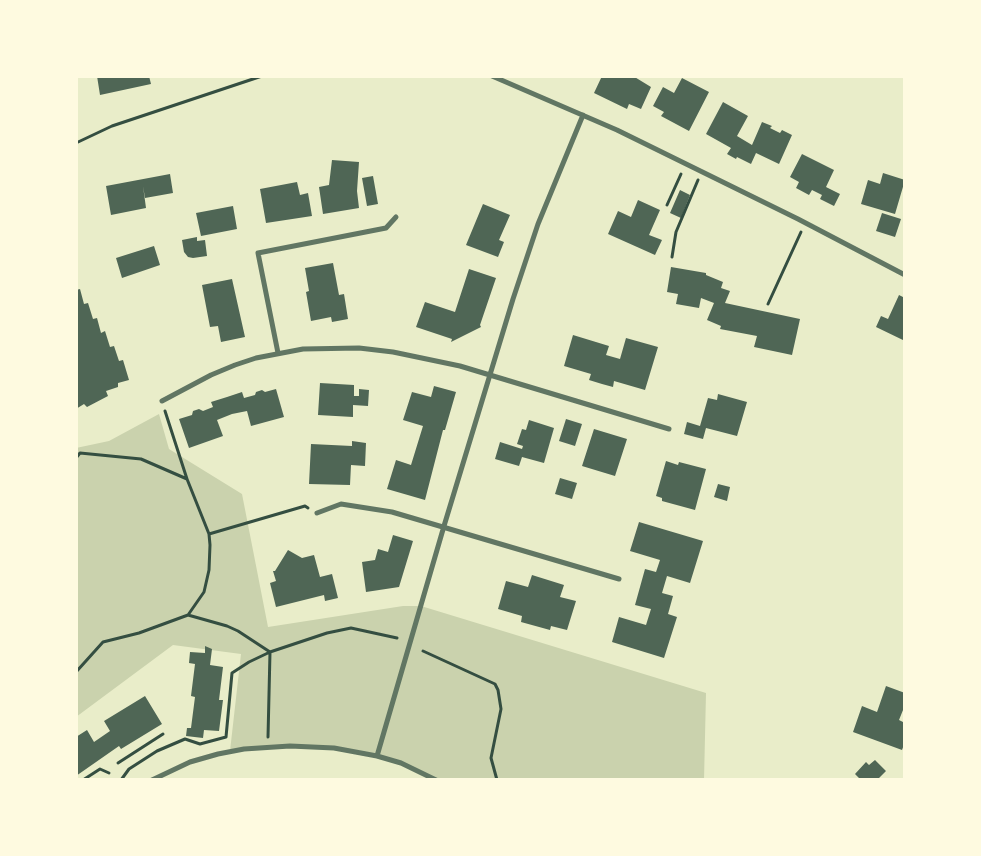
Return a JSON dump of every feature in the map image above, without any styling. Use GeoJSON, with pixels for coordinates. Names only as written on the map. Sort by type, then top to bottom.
{"type":"FeatureCollection","features":[{"type":"Feature","properties":{"kind":"street"},"geometry":{"type":"LineString","coordinates":[[492,76],[583,114],[702,171],[905,275]]}},
{"type":"Feature","properties":{"kind":"street"},"geometry":{"type":"LineString","coordinates":[[377,756],[489,374],[538,224],[583,114]]}},
{"type":"Feature","properties":{"kind":"street"},"geometry":{"type":"LineString","coordinates":[[278,353],[258,253],[386,228],[396,217]]}},
{"type":"Feature","properties":{"kind":"street"},"geometry":{"type":"LineString","coordinates":[[162,401],[235,365],[278,353],[303,349],[359,348],[426,358],[489,374],[668,430]]}},
{"type":"Feature","properties":{"kind":"street"},"geometry":{"type":"LineString","coordinates":[[317,513],[341,504],[392,512],[619,579]]}},
{"type":"Feature","properties":{"kind":"street"},"geometry":{"type":"LineString","coordinates":[[152,780],[190,762],[218,754],[290,746],[334,748],[377,756],[401,763],[436,780]]}},
{"type":"Feature","properties":{"kind":"path"},"geometry":{"type":"LineString","coordinates":[[76,142],[112,126],[262,76]]}},
{"type":"Feature","properties":{"kind":"path"},"geometry":{"type":"LineString","coordinates":[[667,205],[685,163]]}},
{"type":"Feature","properties":{"kind":"path"},"geometry":{"type":"LineString","coordinates":[[672,257],[676,232],[702,171]]}},
{"type":"Feature","properties":{"kind":"path"},"geometry":{"type":"LineString","coordinates":[[768,304],[805,223]]}},
{"type":"Feature","properties":{"kind":"path"},"geometry":{"type":"LineString","coordinates":[[162,401],[187,480],[209,534],[209,570],[204,592],[188,615]]}},
{"type":"Feature","properties":{"kind":"path"},"geometry":{"type":"LineString","coordinates":[[76,458],[80,453],[141,459],[163,467],[187,480]]}},
{"type":"Feature","properties":{"kind":"path"},"geometry":{"type":"LineString","coordinates":[[209,534],[305,506],[317,513]]}},
{"type":"Feature","properties":{"kind":"path"},"geometry":{"type":"LineString","coordinates":[[76,672],[104,642],[188,615],[227,626],[270,652]]}},
{"type":"Feature","properties":{"kind":"path"},"geometry":{"type":"LineString","coordinates":[[122,780],[129,769],[157,751],[185,739],[200,744],[226,737],[232,673],[248,662],[270,652],[327,633],[351,628],[397,638]]}},
{"type":"Feature","properties":{"kind":"path"},"geometry":{"type":"LineString","coordinates":[[423,651],[495,684],[498,690],[501,709],[491,758],[497,780]]}},
{"type":"Feature","properties":{"kind":"path"},"geometry":{"type":"LineString","coordinates":[[268,747],[270,652]]}},
{"type":"Feature","properties":{"kind":"path"},"geometry":{"type":"LineString","coordinates":[[118,763],[163,734]]}},
{"type":"Feature","properties":{"kind":"path"},"geometry":{"type":"LineString","coordinates":[[83,780],[100,769],[109,773]]}},
{"type":"Feature","properties":{"kind":"green space"},"geometry":{"type":"Polygon","coordinates":[[[159,414],[169,449],[242,494],[268,627],[403,606],[421,606],[706,693],[704,780],[436,780],[418,771],[377,756],[312,746],[230,751],[241,654],[173,645],[76,717],[76,448],[109,441],[159,414]]]}},
{"type":"Feature","properties":{"kind":"building"},"geometry":{"type":"Polygon","coordinates":[[[97,76],[149,76],[151,84],[100,95],[97,76]]]}},
{"type":"Feature","properties":{"kind":"building"},"geometry":{"type":"Polygon","coordinates":[[[602,76],[633,76],[651,87],[641,109],[629,104],[627,109],[594,93],[602,76]]]}},
{"type":"Feature","properties":{"kind":"building"},"geometry":{"type":"Polygon","coordinates":[[[682,78],[709,92],[689,131],[661,116],[664,112],[653,106],[663,87],[674,93],[682,78]]]}},
{"type":"Feature","properties":{"kind":"building"},"geometry":{"type":"Polygon","coordinates":[[[723,102],[748,116],[737,136],[752,145],[762,122],[772,126],[770,128],[780,133],[782,130],[792,135],[779,164],[756,153],[751,164],[737,157],[736,159],[727,154],[731,148],[706,134],[723,102]]]}},
{"type":"Feature","properties":{"kind":"building"},"geometry":{"type":"Polygon","coordinates":[[[802,154],[834,170],[826,187],[840,194],[834,206],[820,199],[822,195],[812,190],[809,195],[796,188],[799,182],[790,177],[802,154]]]}},
{"type":"Feature","properties":{"kind":"building"},"geometry":{"type":"Polygon","coordinates":[[[332,160],[359,162],[357,191],[359,208],[323,214],[319,187],[329,185],[332,160]]]}},
{"type":"Feature","properties":{"kind":"building"},"geometry":{"type":"Polygon","coordinates":[[[883,173],[905,180],[895,214],[861,204],[868,180],[880,184],[883,173]]]}},
{"type":"Feature","properties":{"kind":"building"},"geometry":{"type":"Polygon","coordinates":[[[170,174],[173,193],[145,198],[143,186],[146,208],[111,215],[106,186],[170,174]]]}},
{"type":"Feature","properties":{"kind":"building"},"geometry":{"type":"Polygon","coordinates":[[[373,176],[378,204],[367,206],[362,178],[373,176]]]}},
{"type":"Feature","properties":{"kind":"building"},"geometry":{"type":"Polygon","coordinates":[[[297,182],[300,195],[308,193],[312,216],[266,223],[260,189],[297,182]]]}},
{"type":"Feature","properties":{"kind":"building"},"geometry":{"type":"Polygon","coordinates":[[[680,190],[690,195],[681,218],[670,213],[680,190]]]}},
{"type":"Feature","properties":{"kind":"building"},"geometry":{"type":"Polygon","coordinates":[[[638,200],[660,210],[649,235],[662,240],[655,255],[608,234],[618,211],[631,217],[638,200]]]}},
{"type":"Feature","properties":{"kind":"building"},"geometry":{"type":"Polygon","coordinates":[[[483,204],[510,215],[499,240],[504,242],[498,257],[466,245],[483,204]]]}},
{"type":"Feature","properties":{"kind":"building"},"geometry":{"type":"Polygon","coordinates":[[[233,206],[237,229],[201,236],[196,213],[233,206]]]}},
{"type":"Feature","properties":{"kind":"building"},"geometry":{"type":"Polygon","coordinates":[[[882,213],[901,219],[895,237],[876,231],[882,213]]]}},
{"type":"Feature","properties":{"kind":"building"},"geometry":{"type":"Polygon","coordinates":[[[197,237],[197,241],[205,240],[207,256],[188,257],[184,252],[182,240],[197,237]]]}},
{"type":"Feature","properties":{"kind":"building"},"geometry":{"type":"Polygon","coordinates":[[[154,246],[160,265],[122,278],[116,258],[154,246]]]}},
{"type":"Feature","properties":{"kind":"building"},"geometry":{"type":"Polygon","coordinates":[[[333,263],[339,295],[344,294],[348,319],[332,322],[331,317],[311,321],[306,292],[309,291],[305,268],[333,263]]]}},
{"type":"Feature","properties":{"kind":"building"},"geometry":{"type":"Polygon","coordinates":[[[671,267],[706,273],[706,275],[723,282],[721,288],[730,291],[725,303],[800,319],[792,355],[754,347],[757,336],[720,329],[721,326],[707,320],[714,303],[701,298],[699,308],[676,304],[678,294],[667,292],[671,267]]]}},
{"type":"Feature","properties":{"kind":"building"},"geometry":{"type":"Polygon","coordinates":[[[469,269],[496,278],[480,325],[481,327],[451,342],[452,339],[416,327],[425,302],[455,312],[469,269]]]}},
{"type":"Feature","properties":{"kind":"building"},"geometry":{"type":"Polygon","coordinates":[[[232,279],[245,337],[221,342],[218,326],[210,327],[202,285],[232,279]]]}},
{"type":"Feature","properties":{"kind":"building"},"geometry":{"type":"Polygon","coordinates":[[[80,289],[84,304],[88,303],[93,319],[97,318],[101,333],[105,331],[110,347],[114,346],[119,361],[123,360],[129,380],[118,383],[118,387],[106,391],[108,396],[87,407],[84,404],[76,409],[76,290],[80,289]]]}},
{"type":"Feature","properties":{"kind":"building"},"geometry":{"type":"Polygon","coordinates":[[[899,295],[905,298],[905,341],[876,327],[881,316],[888,319],[899,295]]]}},
{"type":"Feature","properties":{"kind":"building"},"geometry":{"type":"Polygon","coordinates":[[[573,335],[609,346],[606,355],[620,359],[626,338],[658,347],[645,390],[614,381],[613,387],[602,384],[589,380],[591,374],[564,366],[573,335]]]}},
{"type":"Feature","properties":{"kind":"building"},"geometry":{"type":"Polygon","coordinates":[[[320,383],[354,385],[354,396],[359,396],[359,389],[369,390],[368,406],[353,405],[353,417],[318,415],[320,383]]]}},
{"type":"Feature","properties":{"kind":"building"},"geometry":{"type":"Polygon","coordinates":[[[434,386],[456,392],[445,430],[443,430],[425,500],[387,489],[396,460],[411,465],[423,426],[403,420],[412,392],[431,397],[434,386]]]}},
{"type":"Feature","properties":{"kind":"building"},"geometry":{"type":"Polygon","coordinates":[[[276,389],[284,417],[251,426],[247,411],[232,414],[217,420],[223,436],[189,448],[179,419],[192,415],[193,411],[199,409],[203,411],[213,407],[211,402],[242,392],[244,398],[255,395],[256,392],[262,390],[265,392],[276,389]]]}},
{"type":"Feature","properties":{"kind":"building"},"geometry":{"type":"Polygon","coordinates":[[[718,394],[747,402],[737,436],[706,428],[703,439],[684,434],[687,422],[700,426],[708,398],[717,400],[718,394]]]}},
{"type":"Feature","properties":{"kind":"building"},"geometry":{"type":"Polygon","coordinates":[[[566,419],[582,424],[575,446],[559,441],[566,419]]]}},
{"type":"Feature","properties":{"kind":"building"},"geometry":{"type":"Polygon","coordinates":[[[529,420],[554,428],[544,463],[522,457],[519,466],[495,459],[500,442],[522,449],[523,446],[517,444],[522,429],[526,430],[529,420]]]}},
{"type":"Feature","properties":{"kind":"building"},"geometry":{"type":"Polygon","coordinates":[[[594,429],[627,439],[615,476],[582,466],[594,429]]]}},
{"type":"Feature","properties":{"kind":"building"},"geometry":{"type":"Polygon","coordinates":[[[352,441],[366,443],[365,466],[351,465],[350,485],[309,484],[311,444],[352,446],[352,441]]]}},
{"type":"Feature","properties":{"kind":"building"},"geometry":{"type":"Polygon","coordinates":[[[666,461],[678,465],[679,462],[706,469],[695,510],[662,501],[662,498],[656,496],[666,461]]]}},
{"type":"Feature","properties":{"kind":"building"},"geometry":{"type":"Polygon","coordinates":[[[560,478],[577,483],[572,499],[555,494],[560,478]]]}},
{"type":"Feature","properties":{"kind":"building"},"geometry":{"type":"Polygon","coordinates":[[[718,484],[730,487],[727,501],[714,497],[718,484]]]}},
{"type":"Feature","properties":{"kind":"building"},"geometry":{"type":"Polygon","coordinates":[[[639,522],[703,541],[690,583],[667,576],[662,593],[673,596],[668,614],[677,617],[664,658],[612,642],[619,617],[646,625],[651,609],[635,605],[645,569],[656,572],[660,560],[630,551],[639,522]]]}},
{"type":"Feature","properties":{"kind":"building"},"geometry":{"type":"Polygon","coordinates":[[[393,535],[413,541],[399,587],[366,592],[362,562],[375,560],[378,549],[388,552],[393,535]]]}},
{"type":"Feature","properties":{"kind":"building"},"geometry":{"type":"Polygon","coordinates":[[[288,550],[302,558],[314,555],[320,577],[332,574],[338,598],[325,601],[324,595],[276,607],[270,583],[276,581],[273,571],[275,571],[288,550]]]}},
{"type":"Feature","properties":{"kind":"building"},"geometry":{"type":"Polygon","coordinates":[[[532,575],[564,585],[560,597],[576,601],[567,630],[551,626],[550,630],[521,622],[522,616],[498,609],[506,581],[528,587],[532,575]]]}},
{"type":"Feature","properties":{"kind":"building"},"geometry":{"type":"Polygon","coordinates":[[[205,646],[212,649],[210,665],[223,667],[219,700],[223,700],[219,731],[204,730],[203,738],[186,736],[187,728],[191,728],[195,697],[191,696],[195,664],[189,663],[190,652],[205,653],[205,646]]]}},
{"type":"Feature","properties":{"kind":"building"},"geometry":{"type":"Polygon","coordinates":[[[886,686],[905,693],[905,705],[899,720],[905,723],[905,742],[902,750],[853,732],[862,706],[877,712],[886,686]]]}},
{"type":"Feature","properties":{"kind":"building"},"geometry":{"type":"Polygon","coordinates":[[[145,696],[162,724],[121,749],[119,746],[76,776],[76,737],[87,730],[94,742],[110,731],[104,721],[145,696]]]}},
{"type":"Feature","properties":{"kind":"building"},"geometry":{"type":"Polygon","coordinates":[[[875,760],[886,771],[877,780],[861,780],[855,774],[866,762],[869,765],[875,760]]]}}]}
